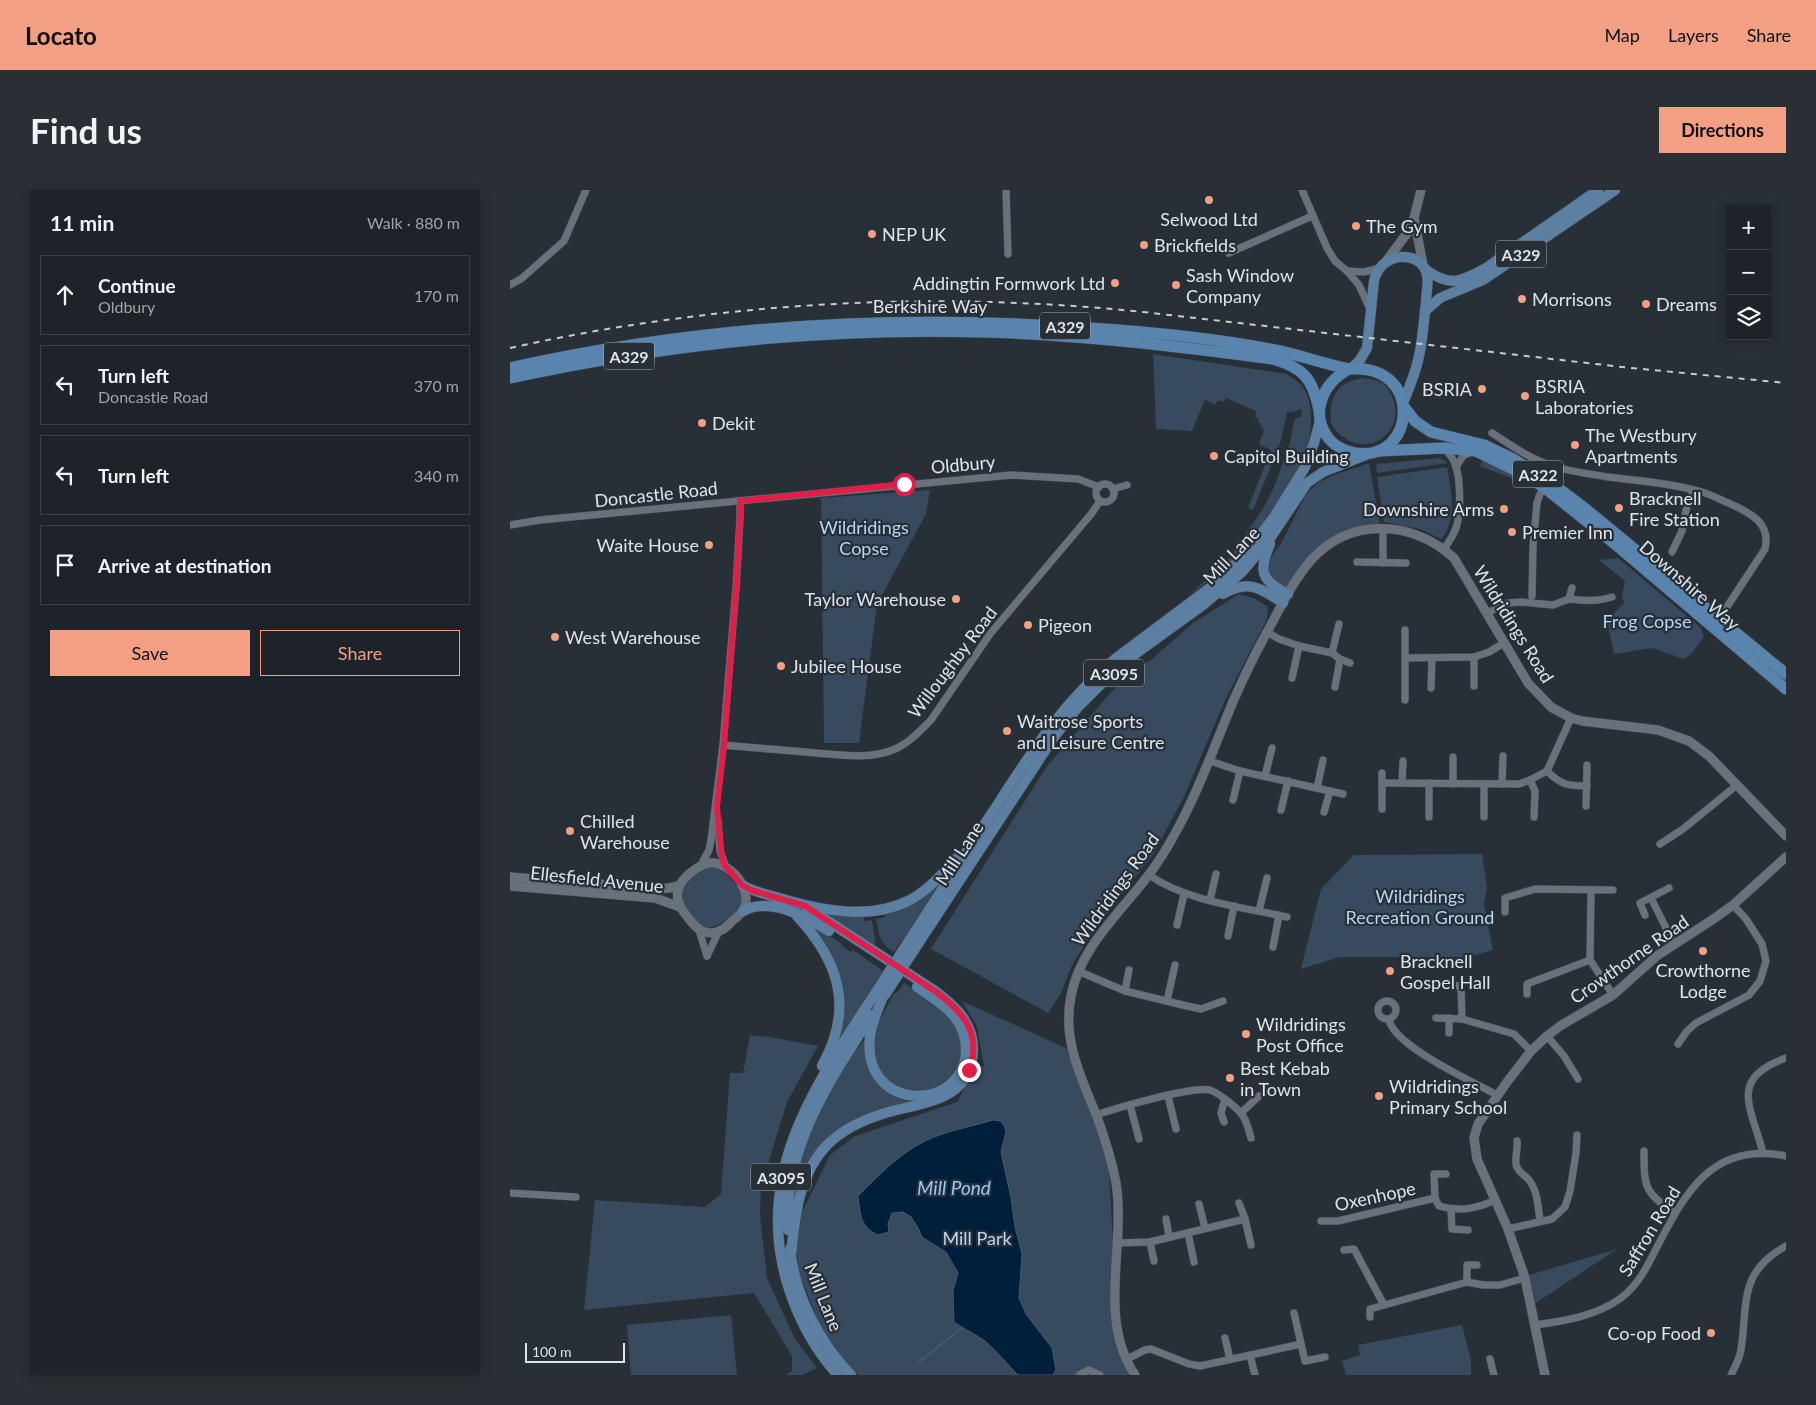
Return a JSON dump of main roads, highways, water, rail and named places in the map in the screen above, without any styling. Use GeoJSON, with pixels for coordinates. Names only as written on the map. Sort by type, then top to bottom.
{"type":"FeatureCollection","features":[{"type":"Feature","properties":{"kind":"highway","name":"Berkshire Way"},"geometry":{"type":"LineString","coordinates":[[510,368],[640,344],[778,334],[860,324],[950,322],[1089,328],[1163,334],[1275,350],[1350,369]]}},
{"type":"Feature","properties":{"kind":"highway","name":"Berkshire Way"},"geometry":{"type":"LineString","coordinates":[[778,334],[983,332],[1098,338],[1273,358],[1294,366],[1304,373],[1316,393],[1320,415]]}},
{"type":"Feature","properties":{"kind":"highway","name":"Berkshire Way"},"geometry":{"type":"LineString","coordinates":[[510,378],[750,336]]}},
{"type":"Feature","properties":{"kind":"highway"},"geometry":{"type":"LineString","coordinates":[[1350,369],[1371,370],[1386,376],[1395,385],[1403,405],[1403,421],[1400,430],[1392,441],[1374,453],[1351,452],[1336,445],[1325,432],[1320,415],[1327,387],[1339,375],[1350,369]]}},
{"type":"Feature","properties":{"kind":"highway","name":"Downshire Way"},"geometry":{"type":"LineString","coordinates":[[1403,405],[1415,421],[1431,432],[1484,445],[1513,459],[1546,479],[1716,623],[1786,689]]}},
{"type":"Feature","properties":{"kind":"highway","name":"Downshire Way"},"geometry":{"type":"LineString","coordinates":[[1374,453],[1444,448],[1476,451],[1521,473],[1545,488],[1716,623],[1786,674]]}},
{"type":"Feature","properties":{"kind":"main road","name":"A329"},"geometry":{"type":"LineString","coordinates":[[1350,369],[1367,348],[1375,276],[1384,264],[1406,257],[1446,281],[1458,281],[1468,278],[1486,268],[1598,190]]}},
{"type":"Feature","properties":{"kind":"main road","name":"A329"},"geometry":{"type":"LineString","coordinates":[[1425,311],[1440,298],[1483,280],[1615,190]]}},
{"type":"Feature","properties":{"kind":"main road"},"geometry":{"type":"LineString","coordinates":[[1403,405],[1420,355],[1428,280],[1424,268]]}},
{"type":"Feature","properties":{"kind":"main road","name":"Mill Lane"},"geometry":{"type":"LineString","coordinates":[[851,1375],[825,1342],[812,1320],[798,1284],[791,1256],[788,1228],[793,1168],[813,1114],[881,994],[976,837],[1039,741],[1081,690],[1126,650],[1225,575],[1257,541],[1305,467],[1314,443],[1320,415]]}},
{"type":"Feature","properties":{"kind":"main road","name":"Mill Lane"},"geometry":{"type":"LineString","coordinates":[[910,948],[1066,721],[1090,694],[1121,667],[1242,572],[1277,530],[1301,490],[1312,479],[1332,468],[1374,453]]}},
{"type":"Feature","properties":{"kind":"main road"},"geometry":{"type":"LineString","coordinates":[[1202,605],[1242,585],[1260,588],[1285,599],[1268,583],[1263,572],[1265,556],[1277,530]]}},
{"type":"Feature","properties":{"kind":"main road","name":"A3095"},"geometry":{"type":"LineString","coordinates":[[742,885],[756,893],[805,906],[865,912],[881,910],[898,906],[917,896],[935,882],[976,837]]}},
{"type":"Feature","properties":{"kind":"main road","name":"A3095"},"geometry":{"type":"LineString","coordinates":[[742,911],[764,905],[796,914],[815,922],[926,993],[954,1016],[961,1027],[964,1037],[965,1056],[959,1074],[945,1088],[929,1095],[907,1096],[892,1089],[879,1077],[872,1062],[870,1044],[872,1027],[881,994]]}},
{"type":"Feature","properties":{"kind":"main road","name":"A3095"},"geometry":{"type":"LineString","coordinates":[[791,1256],[800,1192],[807,1175],[827,1145],[847,1130],[872,1118],[888,1112],[930,1103],[951,1092],[966,1075],[971,1064],[973,1052],[972,1037],[968,1024],[953,1005],[935,991],[805,906]]}},
{"type":"Feature","properties":{"kind":"main road","name":"A3095"},"geometry":{"type":"LineString","coordinates":[[783,1167],[788,1142],[803,1102],[827,1056],[836,1031],[839,1011],[839,993],[832,964],[813,933],[796,914]]}},
{"type":"Feature","properties":{"kind":"main road","name":"Mill Lane"},"geometry":{"type":"LineString","coordinates":[[838,1375],[819,1351],[795,1306],[780,1252],[777,1222],[778,1195],[783,1167],[810,1098],[845,1040],[881,994]]}},
{"type":"Feature","properties":{"kind":"water","name":"Mill Pond"},"geometry":{"type":"Polygon","coordinates":[[[993,1120],[1000,1121],[1004,1125],[1006,1132],[1001,1152],[1022,1254],[1019,1298],[1026,1314],[1052,1348],[1056,1370],[1053,1375],[1018,1375],[985,1341],[954,1322],[953,1291],[958,1273],[946,1252],[922,1237],[911,1217],[903,1212],[892,1213],[888,1224],[889,1232],[878,1235],[864,1224],[860,1214],[858,1196],[905,1153],[923,1142],[940,1135],[993,1120]]]}},
{"type":"Feature","properties":{"kind":"waterway"},"geometry":{"type":"LineString","coordinates":[[919,1362],[962,1328]]}},
{"type":"Feature","properties":{"kind":"railway"},"geometry":{"type":"LineString","coordinates":[[510,348],[588,332],[746,311],[825,304],[984,302],[1063,305],[1143,312],[1622,367],[1786,383]]}},
{"type":"Feature","properties":{"kind":"place","name":"Selwood Ltd"},"geometry":{"type":"Point","coordinates":[1209,200]}},
{"type":"Feature","properties":{"kind":"place","name":"The Gym"},"geometry":{"type":"Point","coordinates":[1356,226]}},
{"type":"Feature","properties":{"kind":"place","name":"NEP UK"},"geometry":{"type":"Point","coordinates":[872,234]}},
{"type":"Feature","properties":{"kind":"place","name":"Brickfields"},"geometry":{"type":"Point","coordinates":[1144,245]}},
{"type":"Feature","properties":{"kind":"place","name":"Addingtin Formwork Ltd"},"geometry":{"type":"Point","coordinates":[1115,283]}},
{"type":"Feature","properties":{"kind":"place","name":"Sash Window Company"},"geometry":{"type":"Point","coordinates":[1176,285]}},
{"type":"Feature","properties":{"kind":"place","name":"Morrisons"},"geometry":{"type":"Point","coordinates":[1522,299]}},
{"type":"Feature","properties":{"kind":"place","name":"Dreams"},"geometry":{"type":"Point","coordinates":[1646,304]}},
{"type":"Feature","properties":{"kind":"place","name":"BSRIA"},"geometry":{"type":"Point","coordinates":[1482,389]}},
{"type":"Feature","properties":{"kind":"place","name":"BSRIA Laboratories"},"geometry":{"type":"Point","coordinates":[1525,396]}},
{"type":"Feature","properties":{"kind":"place","name":"Dekit"},"geometry":{"type":"Point","coordinates":[702,423]}},
{"type":"Feature","properties":{"kind":"place","name":"The Westbury Apartments"},"geometry":{"type":"Point","coordinates":[1575,445]}},
{"type":"Feature","properties":{"kind":"place","name":"Capitol Building"},"geometry":{"type":"Point","coordinates":[1214,456]}},
{"type":"Feature","properties":{"kind":"place","name":"Bracknell Fire Station"},"geometry":{"type":"Point","coordinates":[1619,508]}},
{"type":"Feature","properties":{"kind":"place","name":"Downshire Arms"},"geometry":{"type":"Point","coordinates":[1504,509]}},
{"type":"Feature","properties":{"kind":"place","name":"Premier Inn"},"geometry":{"type":"Point","coordinates":[1512,532]}},
{"type":"Feature","properties":{"kind":"place","name":"Waite House"},"geometry":{"type":"Point","coordinates":[709,545]}},
{"type":"Feature","properties":{"kind":"place","name":"Taylor Warehouse"},"geometry":{"type":"Point","coordinates":[956,599]}},
{"type":"Feature","properties":{"kind":"place","name":"Pigeon"},"geometry":{"type":"Point","coordinates":[1028,625]}},
{"type":"Feature","properties":{"kind":"place","name":"West Warehouse"},"geometry":{"type":"Point","coordinates":[555,637]}},
{"type":"Feature","properties":{"kind":"place","name":"Jubilee House"},"geometry":{"type":"Point","coordinates":[781,666]}},
{"type":"Feature","properties":{"kind":"place","name":"Waitrose Sports and Leisure Centre"},"geometry":{"type":"Point","coordinates":[1007,731]}},
{"type":"Feature","properties":{"kind":"place","name":"Chilled Warehouse"},"geometry":{"type":"Point","coordinates":[570,831]}},
{"type":"Feature","properties":{"kind":"place","name":"Crowthorne Lodge"},"geometry":{"type":"Point","coordinates":[1703,951]}},
{"type":"Feature","properties":{"kind":"place","name":"Bracknell Gospel Hall"},"geometry":{"type":"Point","coordinates":[1390,971]}},
{"type":"Feature","properties":{"kind":"place","name":"Wildridings Post Office"},"geometry":{"type":"Point","coordinates":[1246,1034]}},
{"type":"Feature","properties":{"kind":"place","name":"Best Kebab in Town"},"geometry":{"type":"Point","coordinates":[1230,1078]}},
{"type":"Feature","properties":{"kind":"place","name":"Wildridings Primary School"},"geometry":{"type":"Point","coordinates":[1379,1096]}},
{"type":"Feature","properties":{"kind":"place","name":"Co-op Food"},"geometry":{"type":"Point","coordinates":[1711,1333]}},
{"type":"Feature","properties":{"kind":"park label","name":"Wildridings Copse"},"geometry":{"type":"Point","coordinates":[864,537]}},
{"type":"Feature","properties":{"kind":"park label","name":"Frog Copse"},"geometry":{"type":"Point","coordinates":[1647,621]}},
{"type":"Feature","properties":{"kind":"park label","name":"Wildridings Recreation Ground"},"geometry":{"type":"Point","coordinates":[1420,906]}},
{"type":"Feature","properties":{"kind":"park label","name":"Mill Park"},"geometry":{"type":"Point","coordinates":[977,1238]}}]}
